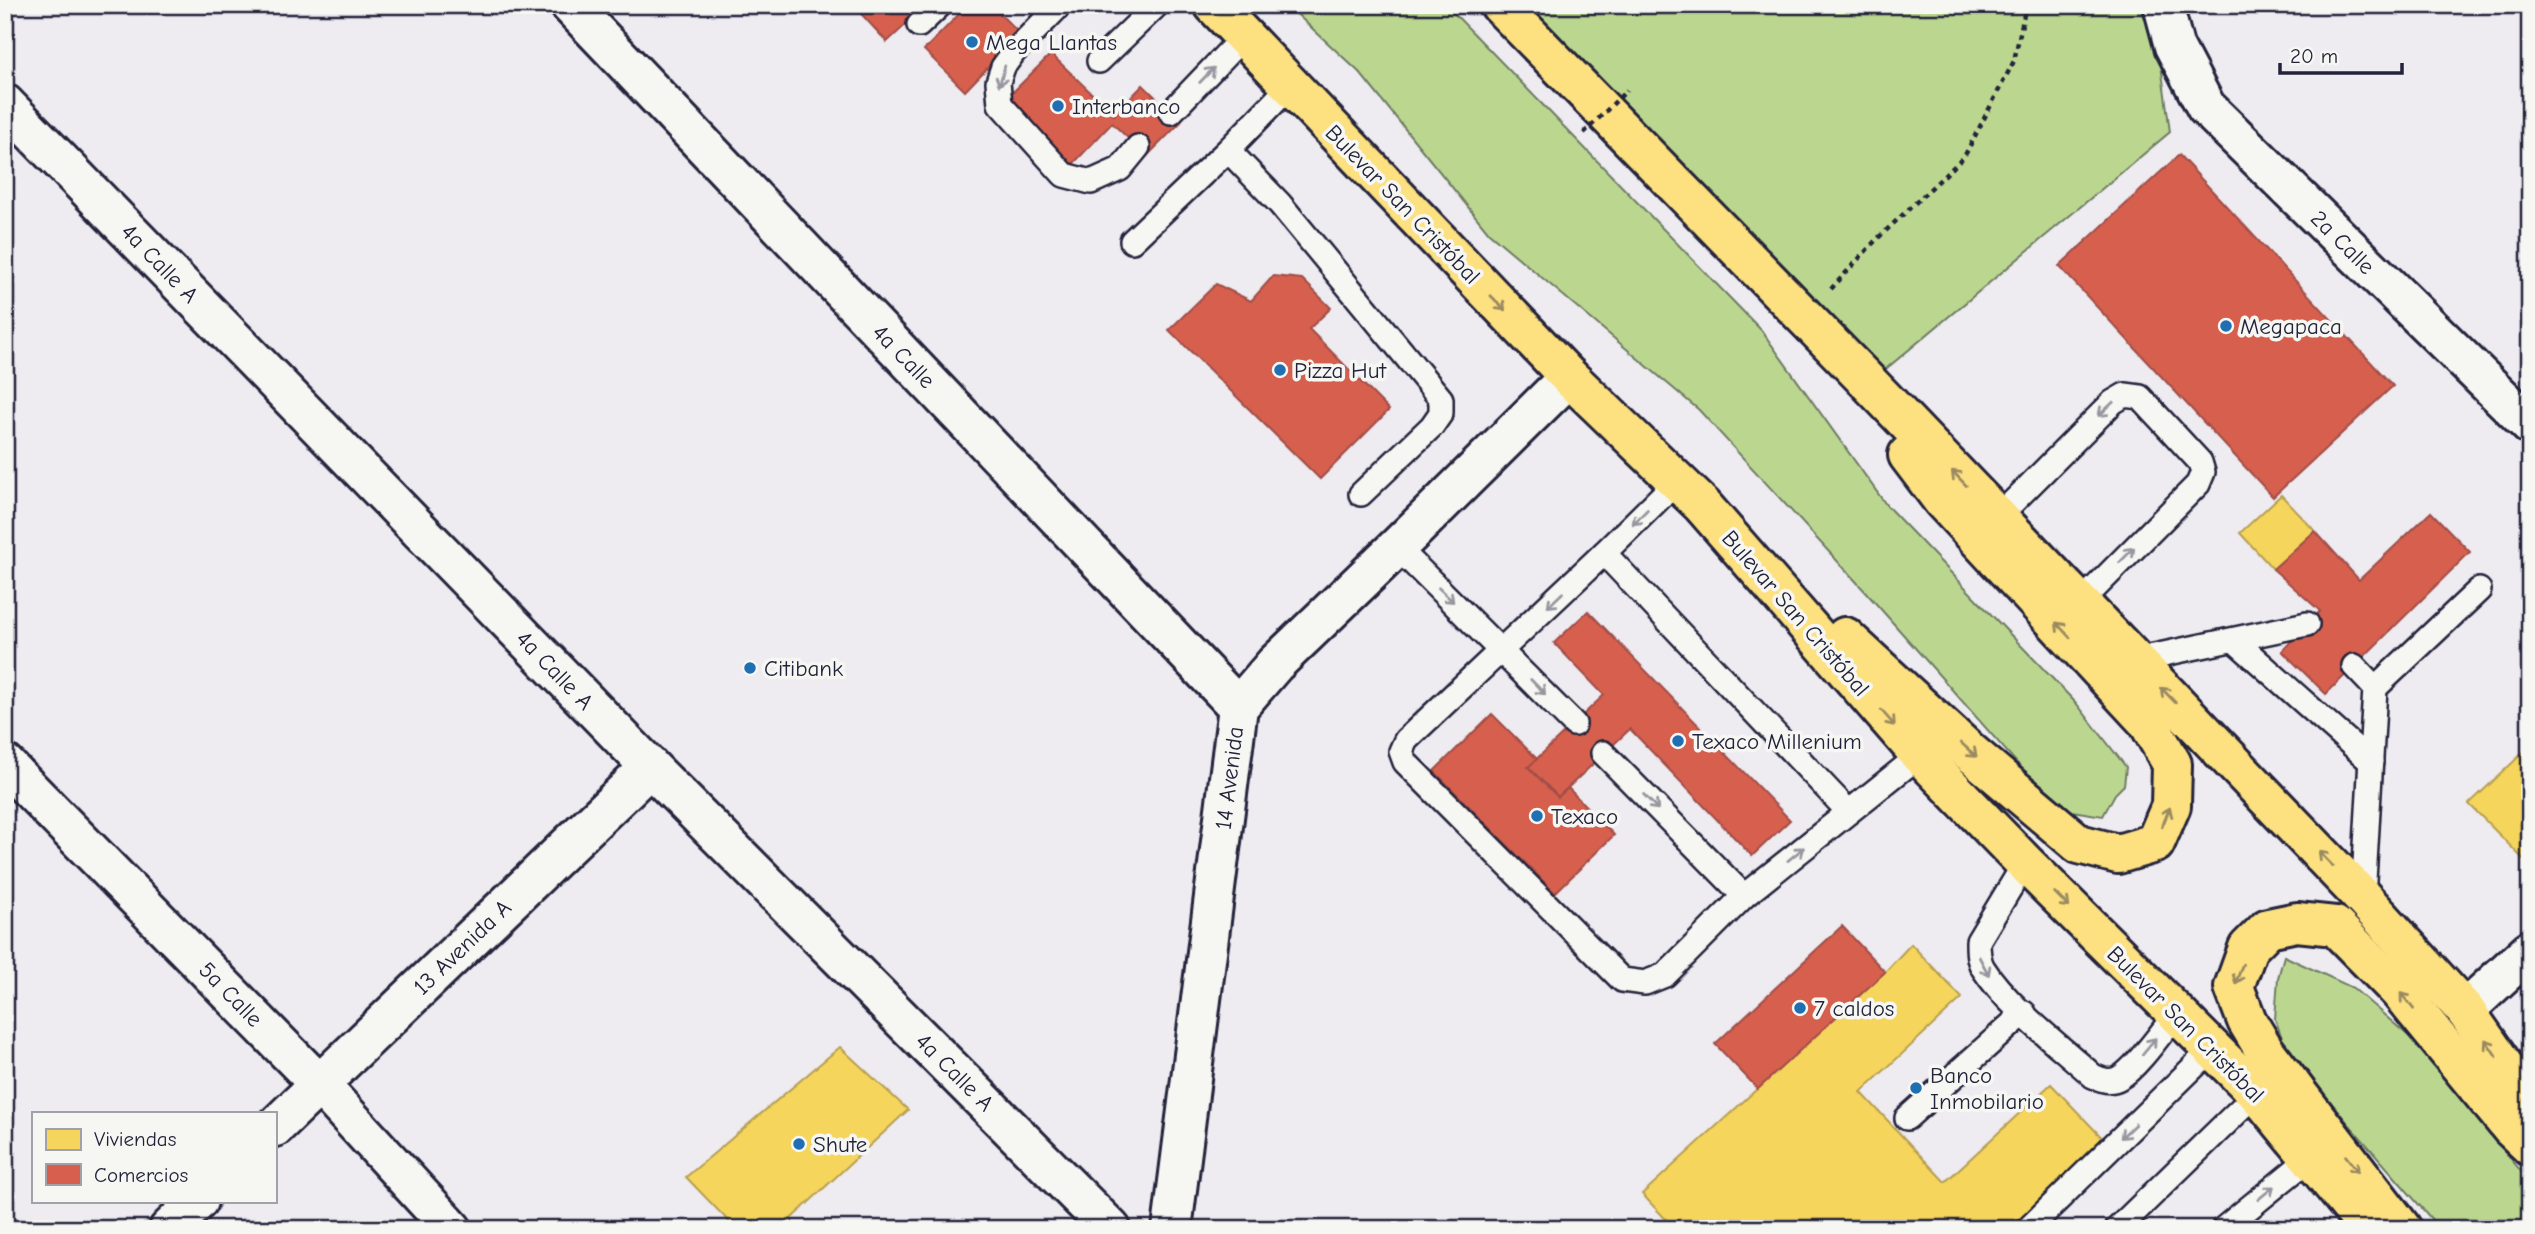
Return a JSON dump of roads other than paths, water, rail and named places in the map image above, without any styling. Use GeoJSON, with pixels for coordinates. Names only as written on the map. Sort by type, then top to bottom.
{"type":"FeatureCollection","features":[{"type":"Feature","properties":{"kind":"main road","name":"Bulevar San Cristóbal"},"geometry":{"type":"LineString","coordinates":[[1214,5],[1569,377],[1689,493],[1920,755],[2257,1093],[2310,1158],[2355,1223]]}},
{"type":"Feature","properties":{"kind":"main road"},"geometry":{"type":"LineString","coordinates":[[1500,5],[2363,898],[2465,1010],[2530,1104]]}},
{"type":"Feature","properties":{"kind":"main road"},"geometry":{"type":"LineString","coordinates":[[1689,493],[1970,752],[2078,844],[2118,854],[2155,843],[2171,806],[2172,764],[2148,722],[1942,499],[1791,305]]}},
{"type":"Feature","properties":{"kind":"main road"},"geometry":{"type":"LineString","coordinates":[[2402,1229],[2265,1051],[2247,1021],[2234,987],[2248,948],[2268,928],[2297,922],[2335,926],[2399,991],[2511,1128],[2530,1146]]}},
{"type":"Feature","properties":{"kind":"street","name":"4a Calle"},"geometry":{"type":"LineString","coordinates":[[570,5],[1238,707]]}},
{"type":"Feature","properties":{"kind":"street","name":"2a Calle"},"geometry":{"type":"LineString","coordinates":[[2164,5],[2174,46],[2206,107],[2530,425]]}},
{"type":"Feature","properties":{"kind":"street","name":"4a Calle A"},"geometry":{"type":"LineString","coordinates":[[5,104],[650,767],[1111,1229]]}},
{"type":"Feature","properties":{"kind":"street","name":"14 Avenida"},"geometry":{"type":"LineString","coordinates":[[1172,1229],[1238,707],[1275,663],[1569,377]]}},
{"type":"Feature","properties":{"kind":"street","name":"5a Calle"},"geometry":{"type":"LineString","coordinates":[[5,764],[319,1084],[452,1229]]}},
{"type":"Feature","properties":{"kind":"street","name":"13 Avenida A"},"geometry":{"type":"LineString","coordinates":[[276,1126],[650,767]]}},
{"type":"Feature","properties":{"kind":"street"},"geometry":{"type":"LineString","coordinates":[[2465,1010],[2530,950]]}},
{"type":"Feature","properties":{"kind":"street"},"geometry":{"type":"LineString","coordinates":[[169,1229],[197,1202]]}},
{"type":"Feature","properties":{"kind":"lane"},"geometry":{"type":"LineString","coordinates":[[919,26],[940,5]]}},
{"type":"Feature","properties":{"kind":"lane"},"geometry":{"type":"LineString","coordinates":[[1060,5],[1003,67],[998,82],[1000,104],[1064,175],[1091,182],[1120,169],[1138,147]]}},
{"type":"Feature","properties":{"kind":"lane"},"geometry":{"type":"LineString","coordinates":[[1099,61],[1157,5]]}},
{"type":"Feature","properties":{"kind":"lane"},"geometry":{"type":"LineString","coordinates":[[1171,112],[1243,37]]}},
{"type":"Feature","properties":{"kind":"lane"},"geometry":{"type":"LineString","coordinates":[[1132,241],[1228,150],[1290,86]]}},
{"type":"Feature","properties":{"kind":"lane"},"geometry":{"type":"LineString","coordinates":[[1228,150],[1280,204],[1441,399],[1441,413],[1432,426],[1361,494]]}},
{"type":"Feature","properties":{"kind":"lane"},"geometry":{"type":"LineString","coordinates":[[1997,518],[2113,402],[2125,395],[2140,397],[2200,462],[2203,472],[2199,484],[2079,604]]}},
{"type":"Feature","properties":{"kind":"lane"},"geometry":{"type":"LineString","coordinates":[[1689,493],[1604,553],[1406,740],[1401,751],[1405,762],[1622,980],[1645,983],[1665,975],[1744,896],[1920,755]]}},
{"type":"Feature","properties":{"kind":"lane"},"geometry":{"type":"LineString","coordinates":[[1397,547],[1574,723]]}},
{"type":"Feature","properties":{"kind":"lane"},"geometry":{"type":"LineString","coordinates":[[1604,553],[1848,811]]}},
{"type":"Feature","properties":{"kind":"lane"},"geometry":{"type":"LineString","coordinates":[[2363,898],[2375,688],[2479,590]]}},
{"type":"Feature","properties":{"kind":"lane"},"geometry":{"type":"LineString","coordinates":[[2135,660],[2307,624]]}},
{"type":"Feature","properties":{"kind":"lane"},"geometry":{"type":"LineString","coordinates":[[2234,640],[2371,762]]}},
{"type":"Feature","properties":{"kind":"lane"},"geometry":{"type":"LineString","coordinates":[[2354,666],[2375,688]]}},
{"type":"Feature","properties":{"kind":"lane"},"geometry":{"type":"LineString","coordinates":[[1603,753],[1744,896]]}},
{"type":"Feature","properties":{"kind":"lane"},"geometry":{"type":"LineString","coordinates":[[2025,863],[1978,942],[1982,966],[2024,1013],[2093,1076],[2104,1082],[2118,1079],[2131,1068],[2176,1013]]}},
{"type":"Feature","properties":{"kind":"lane"},"geometry":{"type":"LineString","coordinates":[[1907,1118],[2024,1013]]}},
{"type":"Feature","properties":{"kind":"lane"},"geometry":{"type":"LineString","coordinates":[[2028,1229],[2212,1049]]}},
{"type":"Feature","properties":{"kind":"lane"},"geometry":{"type":"LineString","coordinates":[[2117,1229],[2257,1093]]}},
{"type":"Feature","properties":{"kind":"lane"},"geometry":{"type":"LineString","coordinates":[[2223,1229],[2310,1158]]}},
{"type":"Feature","properties":{"kind":"place","name":"Mega Llantas"},"geometry":{"type":"Point","coordinates":[972,42]}},
{"type":"Feature","properties":{"kind":"place","name":"Interbanco"},"geometry":{"type":"Point","coordinates":[1058,106]}},
{"type":"Feature","properties":{"kind":"place","name":"Megapaca"},"geometry":{"type":"Point","coordinates":[2226,326]}},
{"type":"Feature","properties":{"kind":"place","name":"Pizza Hut"},"geometry":{"type":"Point","coordinates":[1280,370]}},
{"type":"Feature","properties":{"kind":"place","name":"Citibank"},"geometry":{"type":"Point","coordinates":[750,668]}},
{"type":"Feature","properties":{"kind":"place","name":"Texaco Millenium"},"geometry":{"type":"Point","coordinates":[1678,741]}},
{"type":"Feature","properties":{"kind":"place","name":"Texaco"},"geometry":{"type":"Point","coordinates":[1537,816]}},
{"type":"Feature","properties":{"kind":"place","name":"7 caldos"},"geometry":{"type":"Point","coordinates":[1800,1008]}},
{"type":"Feature","properties":{"kind":"place","name":"Banco Inmobilario"},"geometry":{"type":"Point","coordinates":[1916,1088]}},
{"type":"Feature","properties":{"kind":"place","name":"Shute"},"geometry":{"type":"Point","coordinates":[799,1144]}}]}
